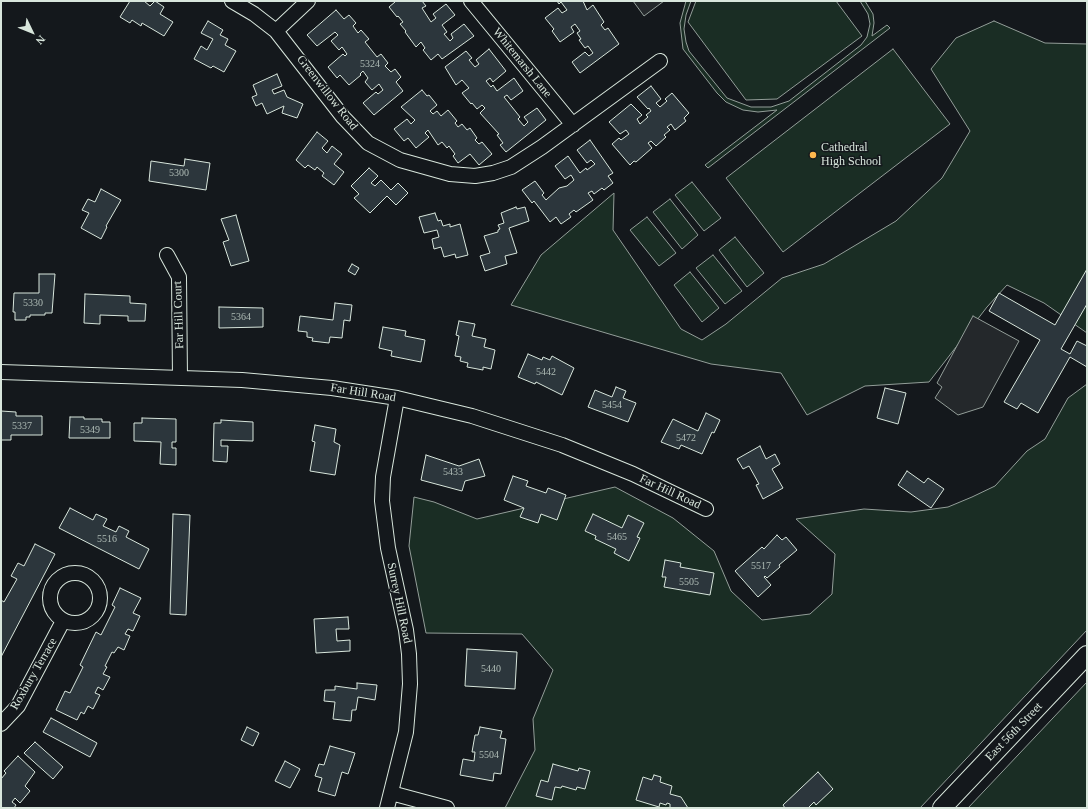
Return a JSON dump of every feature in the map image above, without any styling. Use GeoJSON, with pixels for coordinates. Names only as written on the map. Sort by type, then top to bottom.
{"type":"FeatureCollection","features":[{"type":"Feature","properties":{"kind":"main road","name":"East 56th Street"},"geometry":{"type":"LineString","coordinates":[[942,808],[1087,655]]}},
{"type":"Feature","properties":{"kind":"street","name":"Greenwillow Road"},"geometry":{"type":"LineString","coordinates":[[232,1],[254,14],[276,31],[355,130],[378,149],[411,164],[456,175],[475,176],[493,173],[511,167],[573,125],[660,61]]}},
{"type":"Feature","properties":{"kind":"street"},"geometry":{"type":"LineString","coordinates":[[276,31],[308,1]]}},
{"type":"Feature","properties":{"kind":"street","name":"Whitemarsh Lane"},"geometry":{"type":"LineString","coordinates":[[471,1],[573,125]]}},
{"type":"Feature","properties":{"kind":"street","name":"Far Hill Court"},"geometry":{"type":"LineString","coordinates":[[167,255],[179,277],[180,378]]}},
{"type":"Feature","properties":{"kind":"street","name":"Far Hill Road"},"geometry":{"type":"LineString","coordinates":[[1,372],[218,378],[296,384],[397,398],[472,416],[562,445],[632,474],[706,509]]}},
{"type":"Feature","properties":{"kind":"street","name":"Surrey Hill Road"},"geometry":{"type":"LineString","coordinates":[[387,808],[406,732],[410,684],[407,638],[388,548],[382,501],[383,477],[397,398]]}},
{"type":"Feature","properties":{"kind":"street","name":"Roxbury Terrace"},"geometry":{"type":"LineString","coordinates":[[1,724],[18,706],[63,621]]}},
{"type":"Feature","properties":{"kind":"street"},"geometry":{"type":"LineString","coordinates":[[391,793],[448,808]]}},
{"type":"Feature","properties":{"kind":"green space"},"geometry":{"type":"Polygon","coordinates":[[[686,1],[691,1],[686,15],[684,29],[689,51],[727,98],[751,107],[771,107],[789,101],[861,45],[867,37],[870,24],[868,14],[860,1],[865,1],[873,14],[874,23],[872,36],[887,25],[890,28],[708,168],[705,165],[777,110],[758,112],[743,110],[726,102],[717,93],[683,49],[680,23],[686,1]]]}},
{"type":"Feature","properties":{"kind":"green space"},"geometry":{"type":"Polygon","coordinates":[[[696,1],[836,1],[862,36],[777,99],[746,100],[688,22],[696,1]]]}},
{"type":"Feature","properties":{"kind":"green space"},"geometry":{"type":"Polygon","coordinates":[[[994,21],[1045,43],[1087,44],[1087,333],[1044,303],[1007,285],[987,307],[929,382],[865,386],[807,415],[781,373],[711,364],[511,305],[541,255],[614,193],[613,230],[681,329],[702,340],[726,324],[782,278],[824,264],[896,221],[942,178],[970,131],[931,69],[956,38],[994,21]]]}},
{"type":"Feature","properties":{"kind":"green space"},"geometry":{"type":"Polygon","coordinates":[[[893,49],[950,124],[783,252],[726,178],[893,49]]]}},
{"type":"Feature","properties":{"kind":"green space"},"geometry":{"type":"Polygon","coordinates":[[[692,182],[721,218],[704,231],[675,195],[692,182]]]}},
{"type":"Feature","properties":{"kind":"green space"},"geometry":{"type":"Polygon","coordinates":[[[670,199],[698,235],[682,249],[653,212],[670,199]]]}},
{"type":"Feature","properties":{"kind":"green space"},"geometry":{"type":"Polygon","coordinates":[[[647,217],[676,253],[659,266],[630,230],[647,217]]]}},
{"type":"Feature","properties":{"kind":"green space"},"geometry":{"type":"Polygon","coordinates":[[[735,237],[764,273],[747,287],[719,250],[735,237]]]}},
{"type":"Feature","properties":{"kind":"green space"},"geometry":{"type":"Polygon","coordinates":[[[713,255],[742,291],[725,304],[696,268],[713,255]]]}},
{"type":"Feature","properties":{"kind":"green space"},"geometry":{"type":"Polygon","coordinates":[[[690,272],[719,308],[702,322],[674,285],[690,272]]]}},
{"type":"Feature","properties":{"kind":"green space"},"geometry":{"type":"Polygon","coordinates":[[[1087,384],[1087,630],[920,808],[505,808],[535,750],[533,719],[553,670],[522,634],[426,633],[409,546],[414,497],[434,502],[477,519],[615,487],[673,518],[714,551],[731,591],[762,620],[810,614],[832,594],[835,554],[796,519],[864,509],[911,512],[948,507],[972,497],[995,486],[1027,451],[1045,439],[1068,398],[1087,384]]]}},
{"type":"Feature","properties":{"kind":"green space"},"geometry":{"type":"Polygon","coordinates":[[[1087,682],[1087,808],[968,808],[1087,682]]]}},
{"type":"Feature","properties":{"kind":"shaded area"},"geometry":{"type":"Polygon","coordinates":[[[633,1],[664,1],[644,16],[633,1]]]}},
{"type":"Feature","properties":{"kind":"shaded area"},"geometry":{"type":"Polygon","coordinates":[[[973,316],[1019,341],[983,407],[958,415],[935,398],[942,387],[937,383],[973,316]]]}},
{"type":"Feature","properties":{"kind":"building"},"geometry":{"type":"Polygon","coordinates":[[[130,1],[144,1],[150,6],[155,1],[164,7],[160,14],[173,22],[164,36],[142,23],[141,26],[132,20],[130,23],[120,17],[130,1]]]}},
{"type":"Feature","properties":{"kind":"building"},"geometry":{"type":"Polygon","coordinates":[[[394,1],[422,1],[426,6],[422,8],[431,22],[436,18],[433,14],[446,4],[455,15],[442,25],[447,32],[444,34],[450,41],[453,38],[451,34],[464,24],[474,36],[442,59],[438,54],[431,60],[423,50],[425,48],[421,42],[416,47],[400,24],[403,22],[389,7],[395,2],[394,1]]]}},
{"type":"Feature","properties":{"kind":"building"},"geometry":{"type":"Polygon","coordinates":[[[557,1],[583,1],[587,10],[593,5],[604,22],[601,25],[605,30],[608,28],[619,44],[580,73],[572,62],[585,52],[589,56],[593,53],[588,46],[585,48],[579,40],[581,39],[577,33],[580,31],[575,24],[571,27],[574,32],[560,42],[552,31],[554,29],[545,18],[558,8],[562,13],[567,10],[561,2],[559,4],[557,1]]]}},
{"type":"Feature","properties":{"kind":"building"},"geometry":{"type":"Polygon","coordinates":[[[336,10],[344,19],[349,15],[356,23],[353,26],[358,33],[361,30],[369,39],[365,42],[377,57],[381,54],[388,63],[385,66],[391,72],[395,69],[401,77],[396,82],[403,91],[374,115],[363,103],[376,92],[378,94],[383,90],[379,84],[372,90],[365,82],[368,78],[363,71],[360,74],[361,75],[349,85],[340,75],[337,78],[328,67],[343,54],[345,56],[347,54],[342,47],[339,50],[331,41],[338,35],[335,32],[317,46],[307,35],[336,10]]]}},
{"type":"Feature","properties":{"kind":"building"},"geometry":{"type":"Polygon","coordinates":[[[208,21],[223,30],[220,35],[228,39],[225,45],[236,51],[224,72],[213,66],[211,68],[194,59],[201,46],[207,50],[213,39],[201,33],[208,21]]]}},
{"type":"Feature","properties":{"kind":"building"},"geometry":{"type":"Polygon","coordinates":[[[489,49],[506,71],[493,82],[490,78],[486,81],[491,87],[493,85],[497,91],[514,78],[523,91],[511,100],[507,95],[504,97],[520,117],[518,119],[524,126],[528,122],[524,117],[537,108],[546,120],[506,152],[500,145],[503,143],[497,135],[499,134],[480,113],[485,108],[482,105],[477,109],[472,103],[471,104],[462,93],[469,88],[462,80],[456,85],[445,67],[466,51],[472,58],[469,60],[475,67],[479,64],[476,60],[489,49]]]}},
{"type":"Feature","properties":{"kind":"building"},"geometry":{"type":"Polygon","coordinates":[[[277,74],[282,86],[272,90],[274,94],[284,90],[287,97],[303,104],[297,118],[282,113],[284,106],[267,114],[262,103],[256,106],[252,97],[257,95],[253,85],[277,74]]]}},
{"type":"Feature","properties":{"kind":"building"},"geometry":{"type":"Polygon","coordinates":[[[651,86],[661,99],[656,103],[660,107],[667,101],[665,99],[672,93],[689,113],[684,118],[686,121],[675,130],[671,124],[667,127],[670,130],[664,135],[666,137],[656,146],[651,141],[648,143],[652,148],[636,162],[634,161],[630,165],[612,144],[619,138],[621,140],[629,134],[626,130],[620,134],[609,122],[631,104],[642,115],[637,119],[640,124],[648,117],[646,115],[651,111],[637,97],[651,86]]]}},
{"type":"Feature","properties":{"kind":"building"},"geometry":{"type":"Polygon","coordinates":[[[422,90],[427,96],[429,95],[437,105],[430,111],[433,114],[437,111],[441,116],[448,110],[457,121],[455,123],[458,127],[462,124],[467,130],[470,128],[477,138],[475,140],[479,144],[482,142],[492,154],[479,165],[470,154],[458,163],[453,156],[455,154],[449,146],[447,148],[442,142],[438,145],[428,130],[425,133],[429,137],[416,148],[408,138],[404,141],[394,129],[407,119],[411,124],[415,120],[401,107],[422,90]]]}},
{"type":"Feature","properties":{"kind":"building"},"geometry":{"type":"Polygon","coordinates":[[[317,132],[328,141],[322,148],[327,153],[332,146],[342,154],[334,164],[344,172],[334,185],[322,176],[324,173],[317,167],[315,170],[308,165],[305,168],[296,160],[317,132]]]}},
{"type":"Feature","properties":{"kind":"building"},"geometry":{"type":"Polygon","coordinates":[[[590,140],[613,173],[608,176],[613,183],[604,190],[602,188],[594,194],[592,191],[588,193],[593,200],[576,212],[574,210],[569,214],[571,217],[561,224],[556,217],[550,222],[534,201],[532,203],[522,190],[535,181],[544,193],[542,195],[546,200],[559,188],[567,186],[574,180],[571,175],[565,179],[555,166],[568,156],[580,173],[586,168],[587,170],[595,164],[591,160],[587,163],[577,150],[590,140]]]}},
{"type":"Feature","properties":{"kind":"building"},"geometry":{"type":"Polygon","coordinates":[[[185,159],[210,163],[206,190],[149,181],[151,161],[184,166],[185,159]]]}},
{"type":"Feature","properties":{"kind":"building"},"geometry":{"type":"Polygon","coordinates":[[[369,168],[378,176],[371,183],[375,186],[381,180],[391,190],[398,183],[408,193],[396,205],[387,196],[370,213],[354,198],[359,194],[351,186],[369,168]]]}},
{"type":"Feature","properties":{"kind":"building"},"geometry":{"type":"Polygon","coordinates":[[[101,189],[121,200],[106,226],[107,227],[101,239],[81,228],[89,213],[82,210],[88,199],[95,202],[101,189]]]}},
{"type":"Feature","properties":{"kind":"building"},"geometry":{"type":"Polygon","coordinates":[[[516,207],[517,209],[525,207],[529,221],[509,228],[517,253],[505,256],[507,264],[485,271],[480,256],[490,253],[484,236],[498,232],[500,229],[498,225],[504,223],[501,213],[516,207]]]}},
{"type":"Feature","properties":{"kind":"building"},"geometry":{"type":"Polygon","coordinates":[[[435,213],[438,221],[441,220],[443,226],[450,224],[450,227],[460,224],[468,255],[456,258],[455,254],[444,257],[441,247],[434,249],[432,239],[439,237],[437,230],[424,233],[419,217],[435,213]]]}},
{"type":"Feature","properties":{"kind":"building"},"geometry":{"type":"Polygon","coordinates":[[[236,215],[249,261],[231,266],[223,242],[229,240],[221,219],[236,215]]]}},
{"type":"Feature","properties":{"kind":"building"},"geometry":{"type":"Polygon","coordinates":[[[352,264],[359,268],[355,275],[348,271],[352,264]]]}},
{"type":"Feature","properties":{"kind":"building"},"geometry":{"type":"Polygon","coordinates":[[[1087,269],[1087,304],[1061,349],[1070,354],[1077,341],[1087,346],[1087,367],[1070,357],[1038,413],[1021,403],[1017,409],[1004,402],[1040,340],[989,311],[999,293],[1055,325],[1087,269]]]}},
{"type":"Feature","properties":{"kind":"building"},"geometry":{"type":"Polygon","coordinates":[[[39,274],[55,274],[52,313],[45,313],[45,315],[30,315],[30,317],[26,317],[26,320],[15,320],[15,312],[13,312],[14,293],[39,293],[39,274]]]}},
{"type":"Feature","properties":{"kind":"building"},"geometry":{"type":"Polygon","coordinates":[[[85,294],[130,296],[130,303],[146,304],[145,321],[128,321],[128,316],[100,315],[100,324],[84,323],[85,294]]]}},
{"type":"Feature","properties":{"kind":"building"},"geometry":{"type":"Polygon","coordinates":[[[335,303],[352,305],[350,321],[344,320],[342,338],[330,337],[329,343],[312,341],[313,338],[307,337],[307,332],[298,331],[300,316],[333,320],[335,303]]]}},
{"type":"Feature","properties":{"kind":"building"},"geometry":{"type":"Polygon","coordinates":[[[219,307],[263,308],[263,327],[219,328],[219,307]]]}},
{"type":"Feature","properties":{"kind":"building"},"geometry":{"type":"Polygon","coordinates":[[[459,321],[475,324],[472,336],[486,339],[484,347],[495,350],[491,369],[483,367],[483,370],[467,367],[468,363],[460,361],[461,357],[455,356],[459,336],[456,335],[459,321]]]}},
{"type":"Feature","properties":{"kind":"building"},"geometry":{"type":"Polygon","coordinates":[[[383,327],[406,331],[405,336],[425,340],[421,362],[391,356],[392,351],[379,348],[383,327]]]}},
{"type":"Feature","properties":{"kind":"building"},"geometry":{"type":"Polygon","coordinates":[[[528,354],[542,360],[543,357],[550,360],[552,356],[574,368],[562,395],[536,382],[535,384],[518,377],[528,354]]]}},
{"type":"Feature","properties":{"kind":"building"},"geometry":{"type":"Polygon","coordinates":[[[616,387],[626,391],[623,398],[636,403],[628,422],[588,407],[595,390],[612,397],[616,387]]]}},
{"type":"Feature","properties":{"kind":"building"},"geometry":{"type":"Polygon","coordinates":[[[885,388],[906,393],[898,424],[877,418],[885,388]]]}},
{"type":"Feature","properties":{"kind":"building"},"geometry":{"type":"Polygon","coordinates":[[[1,411],[16,412],[16,416],[42,416],[42,435],[11,435],[11,440],[1,440],[1,411]]]}},
{"type":"Feature","properties":{"kind":"building"},"geometry":{"type":"Polygon","coordinates":[[[706,413],[720,420],[714,433],[712,432],[702,454],[681,445],[679,449],[661,442],[673,419],[698,431],[706,413]]]}},
{"type":"Feature","properties":{"kind":"building"},"geometry":{"type":"Polygon","coordinates":[[[70,417],[102,419],[102,422],[110,422],[110,438],[69,438],[70,417]]]}},
{"type":"Feature","properties":{"kind":"building"},"geometry":{"type":"Polygon","coordinates":[[[142,418],[176,419],[176,442],[172,442],[172,448],[176,448],[176,465],[160,464],[161,442],[134,441],[134,423],[142,423],[142,418]]]}},
{"type":"Feature","properties":{"kind":"building"},"geometry":{"type":"Polygon","coordinates":[[[221,420],[253,422],[253,441],[221,440],[221,446],[228,446],[227,462],[213,461],[214,423],[221,423],[221,420]]]}},
{"type":"Feature","properties":{"kind":"building"},"geometry":{"type":"Polygon","coordinates":[[[315,425],[336,429],[334,442],[340,445],[335,475],[310,471],[315,442],[312,441],[315,425]]]}},
{"type":"Feature","properties":{"kind":"building"},"geometry":{"type":"Polygon","coordinates":[[[760,446],[766,459],[775,454],[780,464],[772,469],[783,488],[763,499],[756,485],[759,484],[749,466],[743,469],[737,459],[760,446]]]}},
{"type":"Feature","properties":{"kind":"building"},"geometry":{"type":"Polygon","coordinates":[[[426,455],[459,466],[479,459],[485,476],[465,481],[462,491],[421,480],[426,455]]]}},
{"type":"Feature","properties":{"kind":"building"},"geometry":{"type":"Polygon","coordinates":[[[907,471],[924,483],[928,478],[944,489],[931,508],[898,485],[907,471]]]}},
{"type":"Feature","properties":{"kind":"building"},"geometry":{"type":"Polygon","coordinates":[[[513,476],[528,481],[526,486],[546,493],[548,488],[566,495],[557,520],[541,514],[538,523],[520,517],[524,508],[504,500],[513,476]]]}},
{"type":"Feature","properties":{"kind":"building"},"geometry":{"type":"Polygon","coordinates":[[[70,508],[93,520],[96,514],[107,519],[103,526],[116,532],[119,526],[129,531],[126,537],[149,549],[139,569],[59,528],[70,508]]]}},
{"type":"Feature","properties":{"kind":"building"},"geometry":{"type":"Polygon","coordinates":[[[173,514],[190,515],[186,615],[170,614],[173,514]]]}},
{"type":"Feature","properties":{"kind":"building"},"geometry":{"type":"Polygon","coordinates":[[[593,514],[622,528],[628,515],[644,523],[637,537],[640,538],[629,561],[614,553],[616,549],[595,539],[596,536],[585,531],[593,514]]]}},
{"type":"Feature","properties":{"kind":"building"},"geometry":{"type":"Polygon","coordinates":[[[777,535],[782,540],[786,537],[797,550],[779,565],[780,567],[767,578],[765,576],[764,577],[771,585],[758,597],[735,571],[762,547],[764,549],[777,535]]]}},
{"type":"Feature","properties":{"kind":"building"},"geometry":{"type":"Polygon","coordinates":[[[35,544],[55,554],[1,657],[1,600],[4,602],[17,579],[11,576],[18,563],[24,566],[35,544]]]}},
{"type":"Feature","properties":{"kind":"building"},"geometry":{"type":"Polygon","coordinates":[[[665,560],[681,563],[680,567],[714,573],[710,595],[664,587],[666,577],[662,577],[665,560]]]}},
{"type":"Feature","properties":{"kind":"building"},"geometry":{"type":"Polygon","coordinates":[[[120,588],[141,598],[133,613],[140,616],[133,631],[128,629],[125,634],[130,636],[124,650],[118,647],[114,653],[112,652],[103,674],[110,677],[103,690],[98,687],[95,693],[100,695],[93,709],[88,706],[84,714],[81,712],[77,720],[56,710],[65,691],[70,693],[83,667],[80,665],[96,632],[101,635],[115,607],[112,605],[120,588]]]}},
{"type":"Feature","properties":{"kind":"building"},"geometry":{"type":"Polygon","coordinates":[[[348,617],[349,629],[336,629],[337,641],[350,640],[350,651],[316,653],[314,619],[348,617]]]}},
{"type":"Feature","properties":{"kind":"building"},"geometry":{"type":"Polygon","coordinates":[[[467,649],[517,652],[515,689],[465,686],[467,649]]]}},
{"type":"Feature","properties":{"kind":"building"},"geometry":{"type":"Polygon","coordinates":[[[357,683],[377,685],[375,700],[358,697],[356,710],[352,710],[351,721],[333,719],[335,702],[324,701],[325,690],[335,690],[335,686],[357,689],[357,683]]]}},
{"type":"Feature","properties":{"kind":"building"},"geometry":{"type":"Polygon","coordinates":[[[51,718],[97,743],[90,757],[43,732],[51,718]]]}},
{"type":"Feature","properties":{"kind":"building"},"geometry":{"type":"Polygon","coordinates":[[[247,727],[259,733],[253,746],[241,740],[247,727]]]}},
{"type":"Feature","properties":{"kind":"building"},"geometry":{"type":"Polygon","coordinates":[[[480,727],[502,731],[500,738],[506,739],[501,774],[494,773],[493,781],[460,775],[463,759],[474,761],[475,752],[472,752],[475,735],[478,735],[480,727]]]}},
{"type":"Feature","properties":{"kind":"building"},"geometry":{"type":"Polygon","coordinates":[[[35,742],[63,767],[53,779],[24,753],[35,742]]]}},
{"type":"Feature","properties":{"kind":"building"},"geometry":{"type":"Polygon","coordinates":[[[330,746],[355,753],[348,774],[342,772],[335,796],[318,791],[322,778],[315,776],[319,764],[324,765],[330,746]]]}},
{"type":"Feature","properties":{"kind":"building"},"geometry":{"type":"Polygon","coordinates":[[[18,756],[35,772],[25,786],[30,791],[20,803],[15,798],[12,802],[16,805],[14,808],[1,808],[1,779],[6,773],[4,771],[18,756]]]}},
{"type":"Feature","properties":{"kind":"building"},"geometry":{"type":"Polygon","coordinates":[[[285,761],[300,769],[290,788],[275,781],[285,761]]]}},
{"type":"Feature","properties":{"kind":"building"},"geometry":{"type":"Polygon","coordinates":[[[553,764],[578,771],[579,768],[590,771],[585,789],[577,787],[576,790],[562,786],[561,788],[555,787],[552,800],[536,796],[541,780],[548,782],[553,764]]]}},
{"type":"Feature","properties":{"kind":"building"},"geometry":{"type":"Polygon","coordinates":[[[818,772],[833,789],[816,805],[814,802],[808,808],[785,808],[783,805],[818,772]]]}},
{"type":"Feature","properties":{"kind":"building"},"geometry":{"type":"Polygon","coordinates":[[[654,775],[661,777],[660,782],[672,786],[670,794],[681,797],[688,808],[670,808],[670,804],[667,803],[666,805],[660,803],[659,807],[636,800],[643,777],[652,780],[654,775]]]}},
{"type":"Feature","properties":{"kind":"place","name":"Cathedral High School"},"geometry":{"type":"Point","coordinates":[813,155]}}]}
